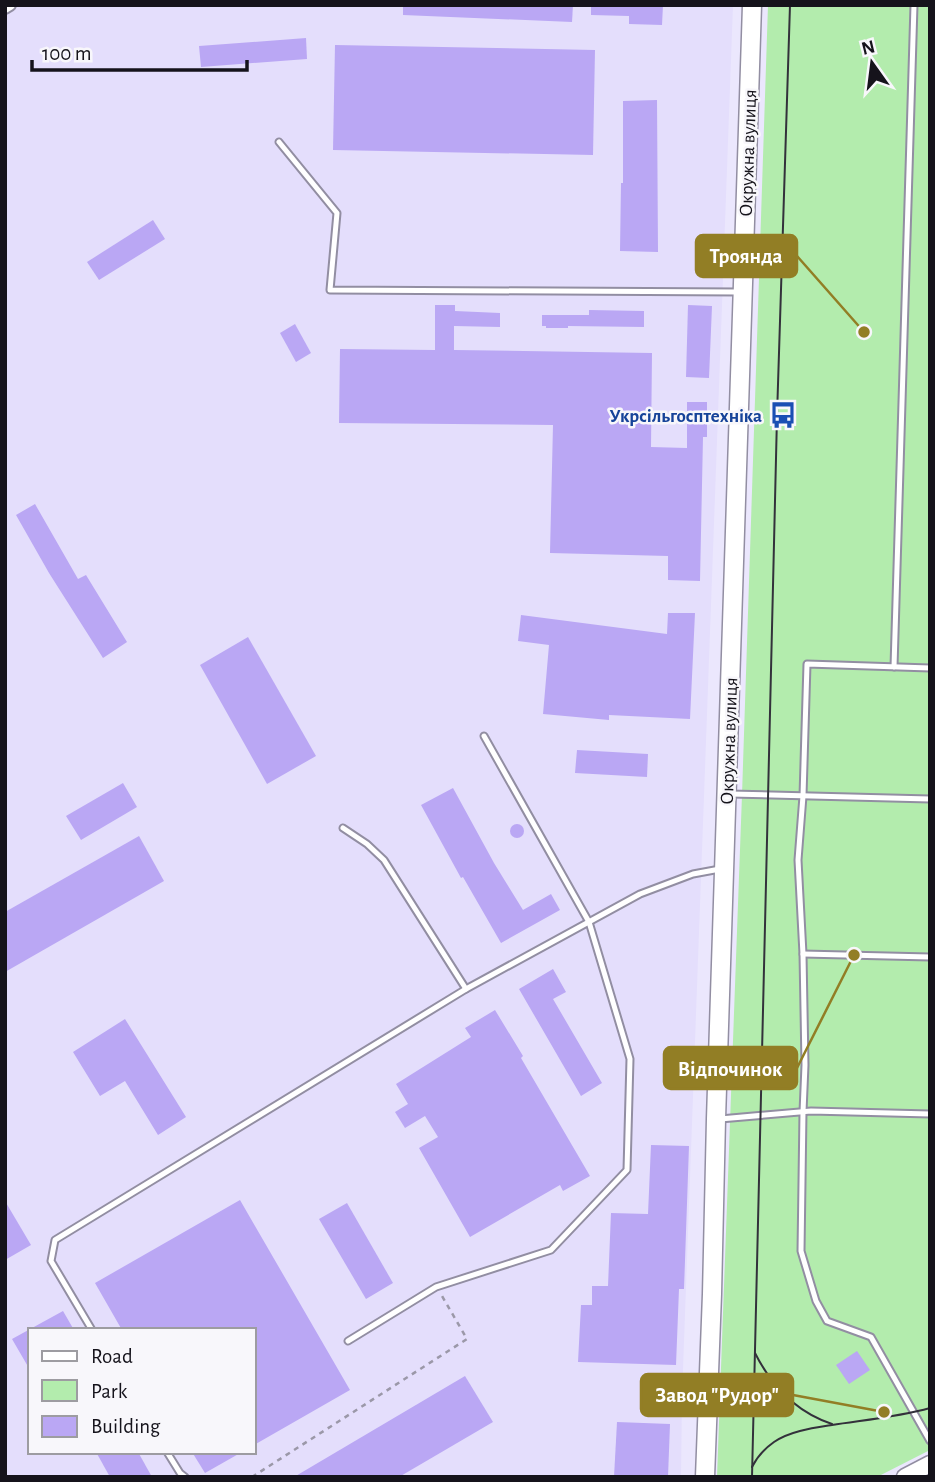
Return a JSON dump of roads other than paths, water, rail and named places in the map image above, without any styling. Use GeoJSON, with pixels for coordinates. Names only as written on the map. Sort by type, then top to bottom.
{"type":"FeatureCollection","features":[{"type":"Feature","properties":{"kind":"main road","name":"Окружна вулиця"},"geometry":{"type":"LineString","coordinates":[[705,1477],[752,5]]}},
{"type":"Feature","properties":{"kind":"main road"},"geometry":{"type":"LineString","coordinates":[[905,1477],[930,1464]]}},
{"type":"Feature","properties":{"kind":"street"},"geometry":{"type":"LineString","coordinates":[[5,8],[10,5]]}},
{"type":"Feature","properties":{"kind":"lane"},"geometry":{"type":"LineString","coordinates":[[894,667],[914,5]]}},
{"type":"Feature","properties":{"kind":"lane"},"geometry":{"type":"LineString","coordinates":[[279,142],[337,213],[330,290],[743,292]]}},
{"type":"Feature","properties":{"kind":"lane"},"geometry":{"type":"LineString","coordinates":[[930,668],[807,664],[798,860],[806,1065],[801,1251],[816,1301],[827,1321],[871,1337],[930,1441]]}},
{"type":"Feature","properties":{"kind":"lane"},"geometry":{"type":"LineString","coordinates":[[348,1342],[436,1287],[551,1250],[627,1170],[630,1059],[589,922],[484,736]]}},
{"type":"Feature","properties":{"kind":"lane"},"geometry":{"type":"LineString","coordinates":[[726,794],[930,799]]}},
{"type":"Feature","properties":{"kind":"lane"},"geometry":{"type":"LineString","coordinates":[[342,828],[367,844],[384,860],[466,989]]}},
{"type":"Feature","properties":{"kind":"lane"},"geometry":{"type":"LineString","coordinates":[[91,1328],[51,1261],[55,1240],[466,989],[640,894],[693,874],[724,869]]}},
{"type":"Feature","properties":{"kind":"lane"},"geometry":{"type":"LineString","coordinates":[[803,954],[930,957]]}},
{"type":"Feature","properties":{"kind":"lane"},"geometry":{"type":"LineString","coordinates":[[716,1119],[803,1112],[930,1114]]}},
{"type":"Feature","properties":{"kind":"lane"},"geometry":{"type":"LineString","coordinates":[[168,1454],[185,1477]]}},
{"type":"Feature","properties":{"kind":"tram line"},"geometry":{"type":"LineString","coordinates":[[752,1477],[777,416],[790,5]]}},
{"type":"Feature","properties":{"kind":"tram line"},"geometry":{"type":"LineString","coordinates":[[755,1353],[769,1377],[786,1397],[807,1413],[832,1424]]}},
{"type":"Feature","properties":{"kind":"tram line"},"geometry":{"type":"LineString","coordinates":[[752,1467],[770,1445],[794,1433],[930,1408]]}},
{"type":"Feature","properties":{"kind":"place","name":"Троянда"},"geometry":{"type":"Point","coordinates":[864,332]}},
{"type":"Feature","properties":{"kind":"place","name":"Укрсільгосптехніка"},"geometry":{"type":"Point","coordinates":[783,415]}},
{"type":"Feature","properties":{"kind":"place","name":"Відпочинок"},"geometry":{"type":"Point","coordinates":[854,955]}},
{"type":"Feature","properties":{"kind":"place","name":"Завод \"Рудор\""},"geometry":{"type":"Point","coordinates":[884,1412]}}]}
